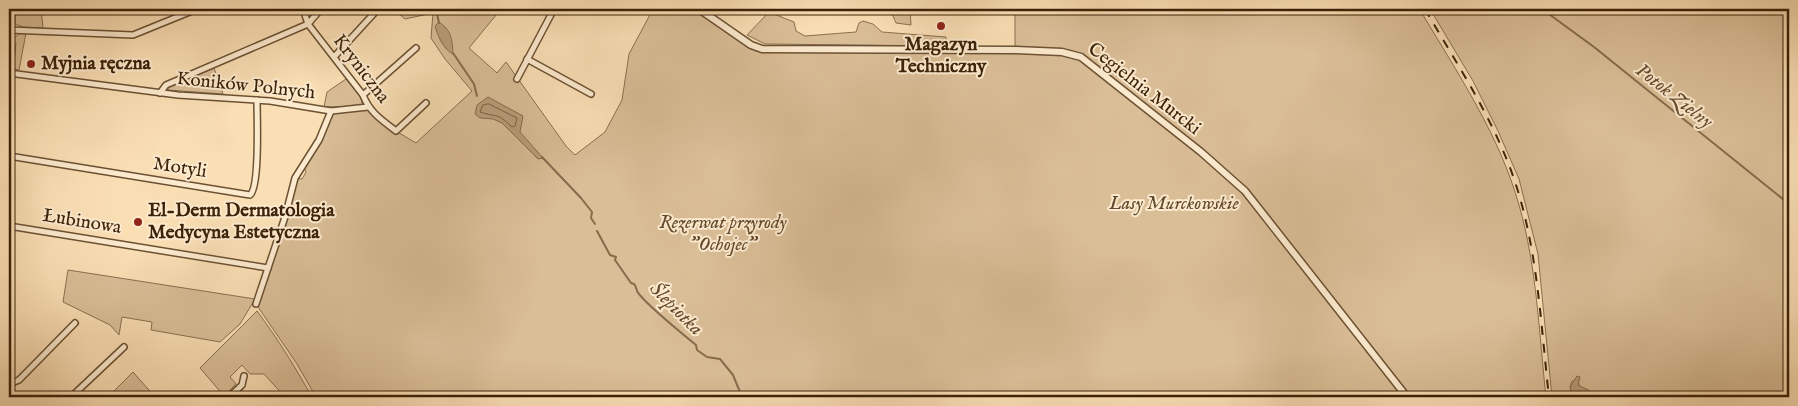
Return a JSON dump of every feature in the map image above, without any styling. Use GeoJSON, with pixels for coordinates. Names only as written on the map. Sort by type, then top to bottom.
{"type":"FeatureCollection","features":[{"type":"Feature","properties":{"kind":"street"},"geometry":{"type":"LineString","coordinates":[[9,18],[13,9]]}},
{"type":"Feature","properties":{"kind":"street"},"geometry":{"type":"LineString","coordinates":[[9,30],[133,35],[197,9]]}},
{"type":"Feature","properties":{"kind":"street","name":"Kryniczna"},"geometry":{"type":"LineString","coordinates":[[303,9],[308,24],[363,95],[368,108],[396,131],[426,103]]}},
{"type":"Feature","properties":{"kind":"street"},"geometry":{"type":"LineString","coordinates":[[160,93],[166,85],[308,24],[321,9]]}},
{"type":"Feature","properties":{"kind":"street"},"geometry":{"type":"LineString","coordinates":[[334,57],[378,9]]}},
{"type":"Feature","properties":{"kind":"street"},"geometry":{"type":"LineString","coordinates":[[516,79],[554,9]]}},
{"type":"Feature","properties":{"kind":"street","name":"Cegielnia Murcki"},"geometry":{"type":"LineString","coordinates":[[699,9],[752,45],[762,49],[1015,50],[1062,52],[1081,56],[1179,134],[1246,191],[1407,397]]}},
{"type":"Feature","properties":{"kind":"street"},"geometry":{"type":"LineString","coordinates":[[363,95],[416,48]]}},
{"type":"Feature","properties":{"kind":"street"},"geometry":{"type":"LineString","coordinates":[[527,59],[591,94]]}},
{"type":"Feature","properties":{"kind":"street","name":"Koników Polnych"},"geometry":{"type":"LineString","coordinates":[[9,73],[160,93],[257,100],[331,110],[368,108]]}},
{"type":"Feature","properties":{"kind":"street","name":"Motyli"},"geometry":{"type":"LineString","coordinates":[[9,156],[250,195],[254,190],[258,151],[257,100]]}},
{"type":"Feature","properties":{"kind":"street","name":"Koników Polnych"},"geometry":{"type":"LineString","coordinates":[[256,304],[288,207],[295,178],[319,140],[331,110]]}},
{"type":"Feature","properties":{"kind":"street","name":"Łubinowa"},"geometry":{"type":"LineString","coordinates":[[9,226],[268,268]]}},
{"type":"Feature","properties":{"kind":"street"},"geometry":{"type":"LineString","coordinates":[[12,397],[9,383],[19,380],[75,323]]}},
{"type":"Feature","properties":{"kind":"street"},"geometry":{"type":"LineString","coordinates":[[71,397],[124,347]]}},
{"type":"Feature","properties":{"kind":"street"},"geometry":{"type":"LineString","coordinates":[[229,397],[242,385],[244,376]]}},
{"type":"Feature","properties":{"kind":"green space"},"geometry":{"type":"Polygon","coordinates":[[[20,9],[41,9],[43,28],[23,27],[15,24],[15,16],[20,9]]]}},
{"type":"Feature","properties":{"kind":"green space","name":"Lasy Murckowskie"},"geometry":{"type":"Polygon","coordinates":[[[393,9],[501,9],[469,48],[497,73],[506,62],[566,146],[575,155],[605,132],[622,100],[629,54],[653,9],[693,9],[751,48],[762,51],[1015,53],[1015,9],[1422,9],[1423,15],[1490,131],[1511,180],[1519,205],[1534,276],[1546,397],[316,397],[297,364],[256,304],[295,178],[302,179],[306,172],[303,165],[319,140],[331,111],[368,107],[396,131],[416,143],[472,91],[445,59],[431,38],[433,13],[405,19],[393,9]]]}},
{"type":"Feature","properties":{"kind":"green space"},"geometry":{"type":"Polygon","coordinates":[[[890,9],[910,9],[911,25],[896,23],[890,9]]]}},
{"type":"Feature","properties":{"kind":"green space"},"geometry":{"type":"Polygon","coordinates":[[[1430,9],[1789,9],[1789,397],[1595,397],[1590,391],[1580,387],[1578,381],[1572,381],[1570,387],[1573,397],[1552,397],[1538,254],[1519,179],[1473,81],[1430,9]]]}},
{"type":"Feature","properties":{"kind":"green space"},"geometry":{"type":"Polygon","coordinates":[[[769,12],[794,22],[796,31],[805,36],[856,32],[859,23],[863,21],[873,24],[882,32],[946,37],[946,46],[765,44],[747,35],[769,12]]]}},
{"type":"Feature","properties":{"kind":"green space"},"geometry":{"type":"Polygon","coordinates":[[[20,33],[26,33],[19,70],[12,68],[10,61],[14,61],[16,43],[11,42],[20,33]]]}},
{"type":"Feature","properties":{"kind":"green space"},"geometry":{"type":"Polygon","coordinates":[[[214,68],[223,94],[168,90],[168,87],[214,68]]]}},
{"type":"Feature","properties":{"kind":"green space"},"geometry":{"type":"Polygon","coordinates":[[[346,79],[360,96],[363,106],[324,107],[327,92],[346,79]]]}},
{"type":"Feature","properties":{"kind":"green space"},"geometry":{"type":"Polygon","coordinates":[[[68,270],[255,299],[240,324],[220,342],[151,330],[152,322],[122,317],[119,335],[110,325],[63,302],[68,270]]]}},
{"type":"Feature","properties":{"kind":"green space"},"geometry":{"type":"Polygon","coordinates":[[[257,311],[286,353],[312,397],[285,397],[264,374],[250,374],[242,365],[230,377],[236,384],[224,396],[200,368],[257,311]]]}},
{"type":"Feature","properties":{"kind":"green space"},"geometry":{"type":"Polygon","coordinates":[[[133,372],[155,397],[110,397],[109,396],[133,372]]]}},
{"type":"Feature","properties":{"kind":"water"},"geometry":{"type":"Polygon","coordinates":[[[439,22],[447,29],[451,36],[453,54],[446,49],[439,38],[435,26],[439,22]]]}},
{"type":"Feature","properties":{"kind":"water"},"geometry":{"type":"Polygon","coordinates":[[[488,97],[523,116],[520,132],[543,158],[538,159],[502,123],[493,119],[480,118],[475,114],[477,105],[488,97]]]}},
{"type":"Feature","properties":{"kind":"water"},"geometry":{"type":"Polygon","coordinates":[[[1577,376],[1580,377],[1578,385],[1590,391],[1595,397],[1573,397],[1570,387],[1577,376]]]}},
{"type":"Feature","properties":{"kind":"waterway","name":"Ślepiotka"},"geometry":{"type":"LineString","coordinates":[[436,9],[439,23]]}},
{"type":"Feature","properties":{"kind":"waterway","name":"Potok Zielny"},"geometry":{"type":"LineString","coordinates":[[1542,9],[1594,47],[1789,204]]}},
{"type":"Feature","properties":{"kind":"waterway","name":"Ślepiotka"},"geometry":{"type":"LineString","coordinates":[[453,53],[474,84],[477,96]]}},
{"type":"Feature","properties":{"kind":"waterway","name":"Ślepiotka"},"geometry":{"type":"LineString","coordinates":[[542,157],[581,198],[592,212],[591,218],[595,224]]}},
{"type":"Feature","properties":{"kind":"waterway","name":"Ślepiotka"},"geometry":{"type":"LineString","coordinates":[[597,231],[610,255],[616,257],[615,260],[631,283],[635,285],[641,296],[696,345],[697,350],[707,357],[720,359],[733,375],[742,397]]}},
{"type":"Feature","properties":{"kind":"railway"},"geometry":{"type":"LineString","coordinates":[[1425,9],[1488,118],[1509,164],[1517,188],[1530,239],[1534,265],[1549,397]]}},
{"type":"Feature","properties":{"kind":"place","name":"Magazyn Techniczny"},"geometry":{"type":"Point","coordinates":[941,26]}},
{"type":"Feature","properties":{"kind":"place","name":"Myjnia ręczna"},"geometry":{"type":"Point","coordinates":[31,64]}},
{"type":"Feature","properties":{"kind":"place","name":"El-Derm Dermatologia Medycyna Estetyczna"},"geometry":{"type":"Point","coordinates":[138,222]}},
{"type":"Feature","properties":{"kind":"park label","name":"Rezerwat przyrody \"Ochojec\""},"geometry":{"type":"Point","coordinates":[723,234]}}]}
